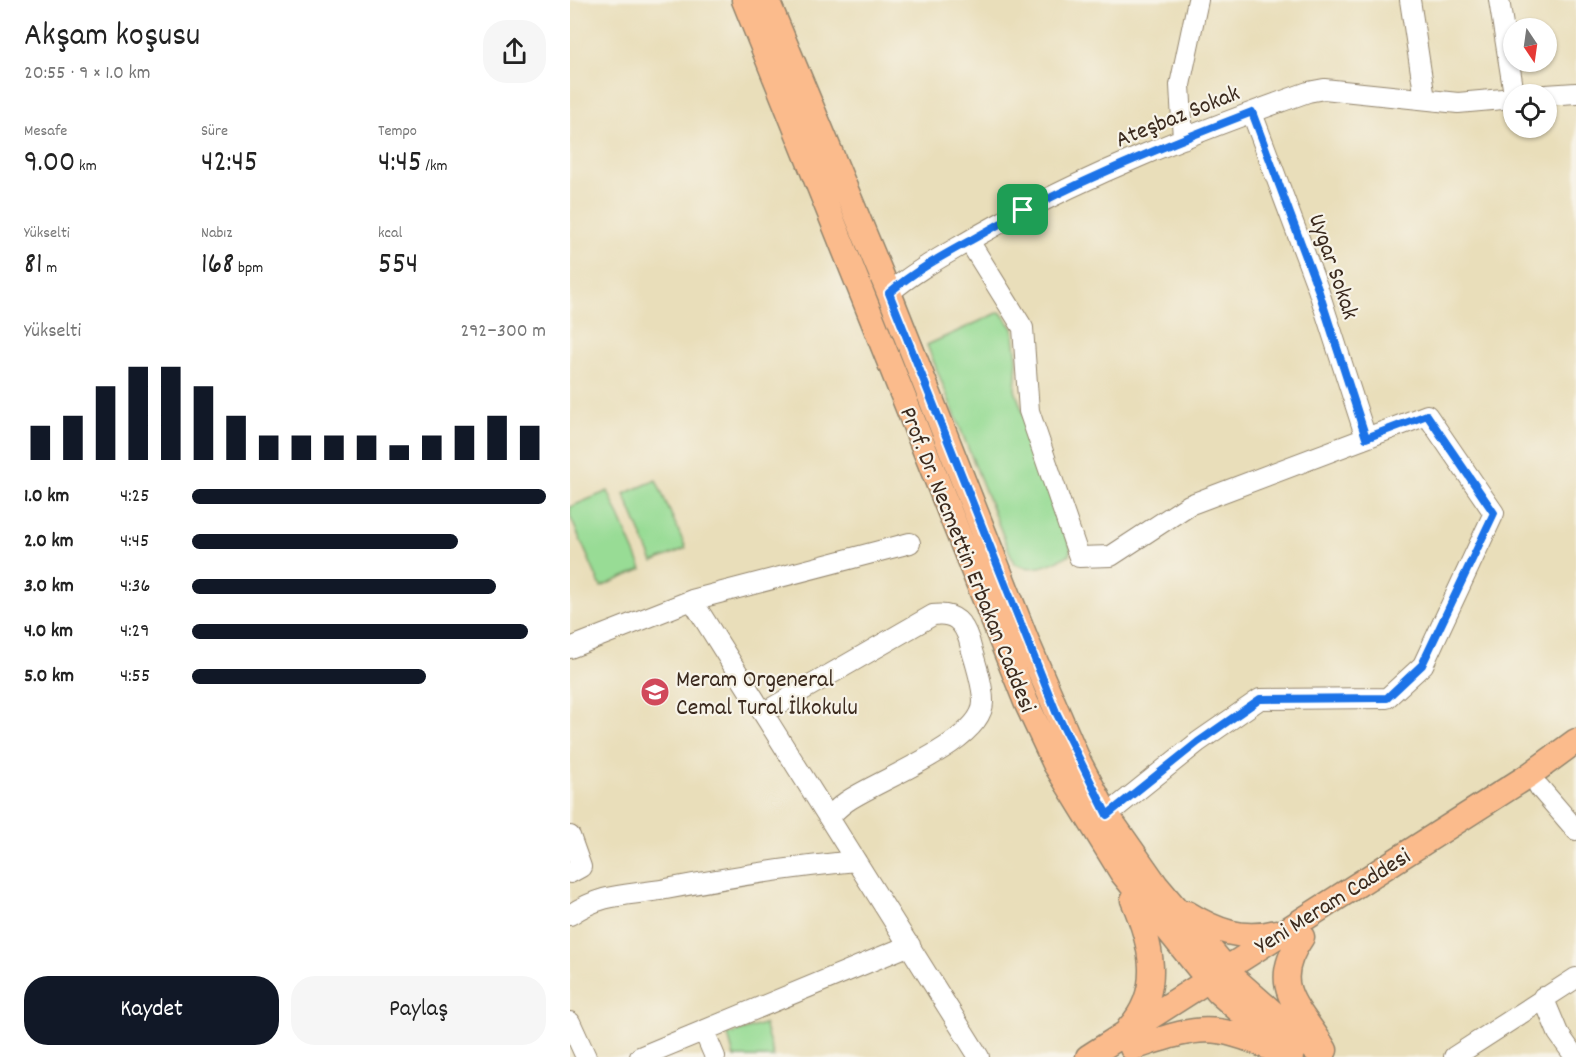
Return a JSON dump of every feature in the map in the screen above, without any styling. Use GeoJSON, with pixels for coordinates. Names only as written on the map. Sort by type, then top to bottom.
{"type":"FeatureCollection","features":[{"type":"Feature","properties":{"kind":"main road","name":"Prof. Dr. Necmettin Erbakan Caddesi"},"geometry":{"type":"LineString","coordinates":[[750,2],[889,293],[1056,712],[1107,815],[1172,904],[1222,980],[1323,1057]]}},
{"type":"Feature","properties":{"kind":"main road","name":"Prof. Dr. Necmettin Erbakan Caddesi"},"geometry":{"type":"LineString","coordinates":[[750,2],[1026,702],[1055,764],[1122,873],[1292,1057]]}},
{"type":"Feature","properties":{"kind":"main road","name":"Yeni Meram Caddesi"},"geometry":{"type":"LineString","coordinates":[[1088,1057],[1124,1047],[1528,776],[1576,741]]}},
{"type":"Feature","properties":{"kind":"main road","name":"Yeni Meram Caddesi"},"geometry":{"type":"LineString","coordinates":[[1298,931],[1539,787],[1576,761]]}},
{"type":"Feature","properties":{"kind":"main road"},"geometry":{"type":"LineString","coordinates":[[1122,873],[1145,929],[1152,959],[1145,999],[1124,1047]]}},
{"type":"Feature","properties":{"kind":"main road"},"geometry":{"type":"LineString","coordinates":[[1172,904],[1216,930],[1232,934],[1264,935],[1298,931],[1285,976],[1295,1003],[1329,1057]]}},
{"type":"Feature","properties":{"kind":"main road"},"geometry":{"type":"LineString","coordinates":[[1124,1047],[1181,1032],[1208,1028],[1236,1033],[1292,1057]]}},
{"type":"Feature","properties":{"kind":"street"},"geometry":{"type":"LineString","coordinates":[[1183,139],[1180,85],[1198,0]]}},
{"type":"Feature","properties":{"kind":"street"},"geometry":{"type":"LineString","coordinates":[[1410,0],[1425,99]]}},
{"type":"Feature","properties":{"kind":"street"},"geometry":{"type":"LineString","coordinates":[[1499,0],[1512,84]]}},
{"type":"Feature","properties":{"kind":"street","name":"Ateşbaz Sokak"},"geometry":{"type":"LineString","coordinates":[[889,293],[908,277],[1023,210],[1137,156],[1308,92],[1324,89],[1458,103],[1503,97]]}},
{"type":"Feature","properties":{"kind":"street"},"geometry":{"type":"LineString","coordinates":[[1557,94],[1576,93]]}},
{"type":"Feature","properties":{"kind":"street","name":"Uygar Sokak"},"geometry":{"type":"LineString","coordinates":[[1252,112],[1318,289],[1366,438]]}},
{"type":"Feature","properties":{"kind":"street"},"geometry":{"type":"LineString","coordinates":[[969,241],[1023,328],[1029,411],[1079,557],[1111,556],[1189,505],[1427,415],[1494,513],[1422,665],[1387,698],[1260,699],[1198,742],[1107,815]]}},
{"type":"Feature","properties":{"kind":"street"},"geometry":{"type":"LineString","coordinates":[[570,648],[692,600],[910,543]]}},
{"type":"Feature","properties":{"kind":"street"},"geometry":{"type":"LineString","coordinates":[[692,600],[978,1057]]}},
{"type":"Feature","properties":{"kind":"street"},"geometry":{"type":"LineString","coordinates":[[763,713],[933,615],[944,614],[957,618],[966,628],[978,670],[983,704],[979,715],[964,734],[937,753],[846,802],[829,817]]}},
{"type":"Feature","properties":{"kind":"street"},"geometry":{"type":"LineString","coordinates":[[1539,787],[1576,830]]}},
{"type":"Feature","properties":{"kind":"street"},"geometry":{"type":"LineString","coordinates":[[570,836],[581,867],[570,873]]}},
{"type":"Feature","properties":{"kind":"street"},"geometry":{"type":"LineString","coordinates":[[570,915],[602,898],[651,892],[780,868],[856,861]]}},
{"type":"Feature","properties":{"kind":"street"},"geometry":{"type":"LineString","coordinates":[[640,1057],[910,945]]}},
{"type":"Feature","properties":{"kind":"street"},"geometry":{"type":"LineString","coordinates":[[1455,1057],[1543,997],[1576,978]]}},
{"type":"Feature","properties":{"kind":"street"},"geometry":{"type":"LineString","coordinates":[[1543,997],[1558,1033],[1575,1057]]}},
{"type":"Feature","properties":{"kind":"street"},"geometry":{"type":"LineString","coordinates":[[570,1022],[586,1057]]}},
{"type":"Feature","properties":{"kind":"street"},"geometry":{"type":"LineString","coordinates":[[704,1031],[715,1057]]}},
{"type":"Feature","properties":{"kind":"green space"},"geometry":{"type":"Polygon","coordinates":[[[1000,312],[1013,328],[1017,359],[1015,390],[1071,548],[1069,555],[1035,568],[1014,563],[927,345],[1000,312]]]}},
{"type":"Feature","properties":{"kind":"green space"},"geometry":{"type":"Polygon","coordinates":[[[656,480],[686,548],[653,562],[624,494],[656,480]]]}},
{"type":"Feature","properties":{"kind":"green space"},"geometry":{"type":"Polygon","coordinates":[[[608,491],[642,569],[601,587],[570,516],[570,507],[608,491]]]}},
{"type":"Feature","properties":{"kind":"green space"},"geometry":{"type":"Polygon","coordinates":[[[764,1024],[774,1057],[734,1057],[728,1035],[764,1024]]]}},
{"type":"Feature","properties":{"kind":"place","name":"Meram Orgeneral Cemal Tural İlkokulu"},"geometry":{"type":"Point","coordinates":[655,692]}},
{"type":"Feature","properties":{"kind":"route"},"geometry":{"type":"LineString","coordinates":[[1252,112],[1318,289],[1366,438],[1427,415],[1494,513],[1422,665],[1387,698],[1260,699],[1198,742],[1107,815],[1056,712],[889,293],[908,277],[1023,210],[1137,156],[1252,112]]}}]}
